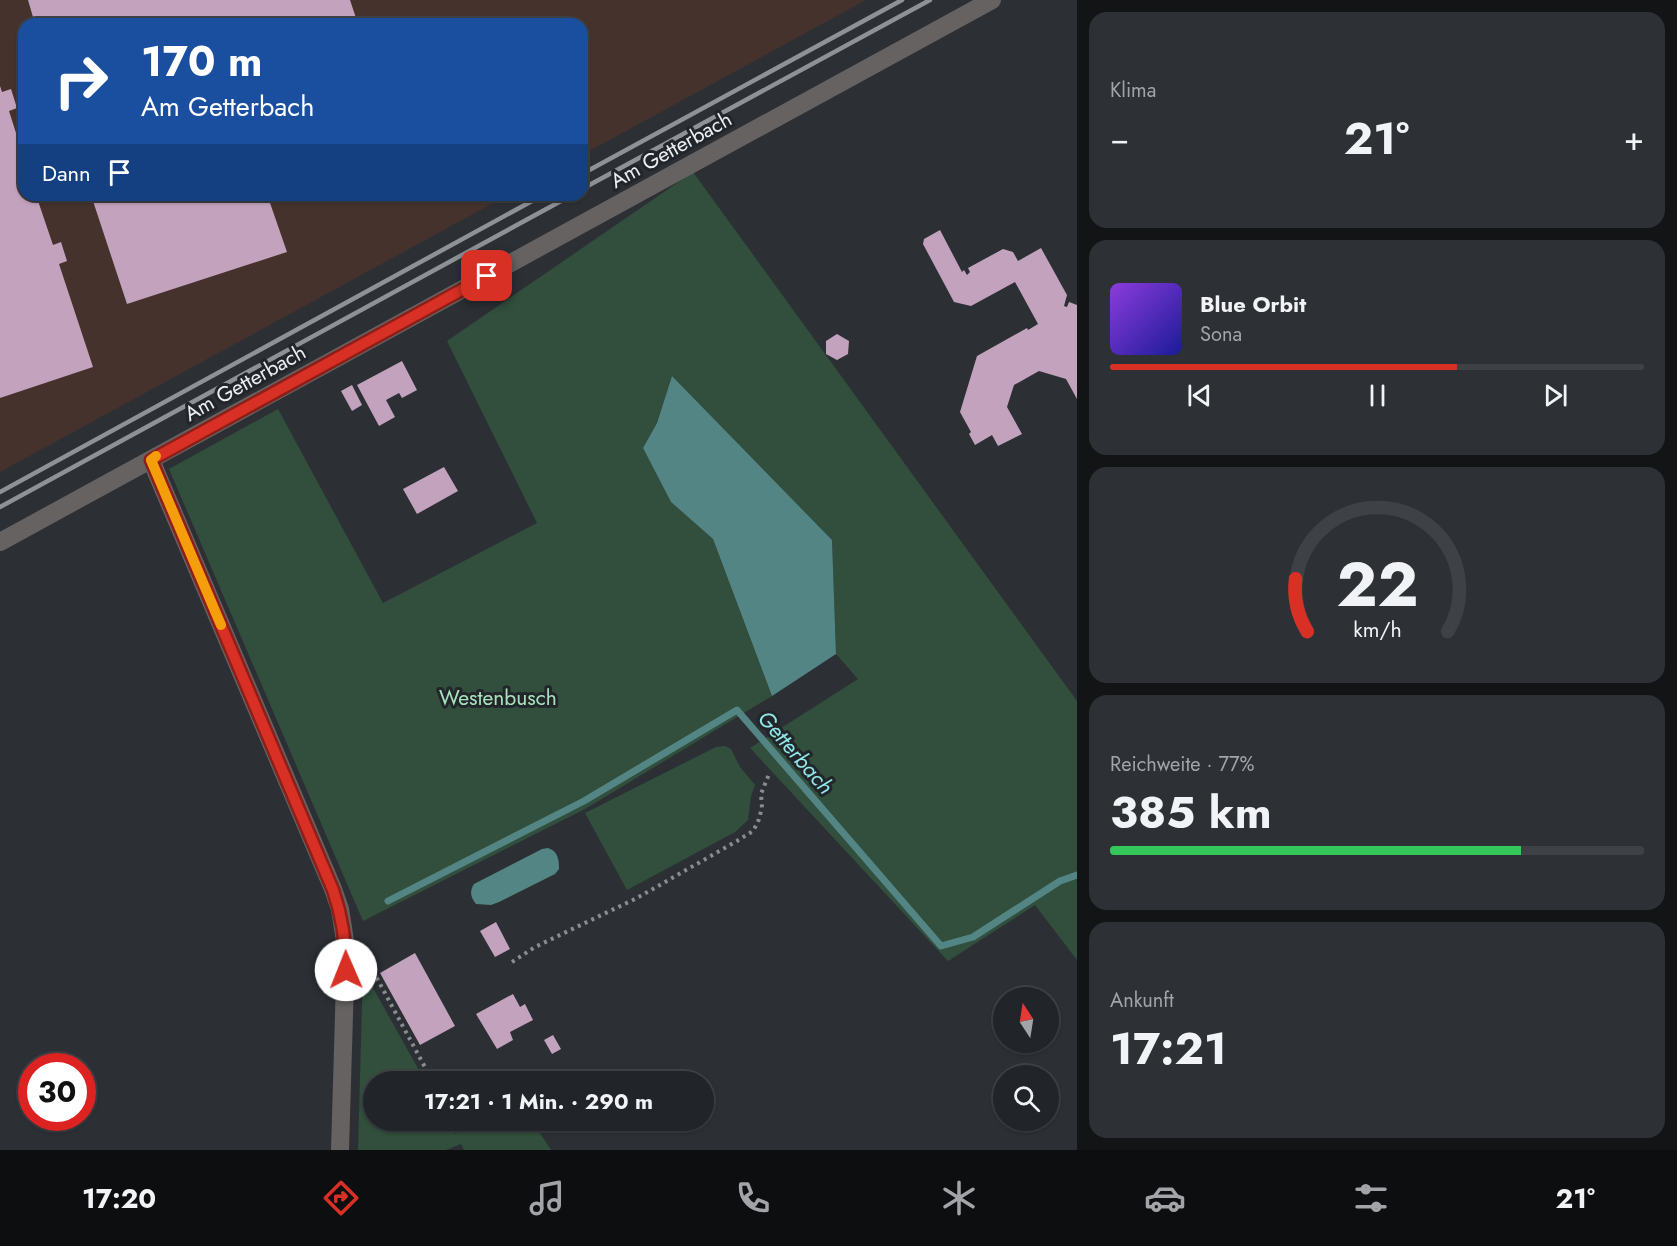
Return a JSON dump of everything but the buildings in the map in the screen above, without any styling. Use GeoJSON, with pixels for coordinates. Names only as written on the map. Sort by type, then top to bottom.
{"type":"FeatureCollection","features":[{"type":"Feature","properties":{"kind":"street","name":"Am Getterbach"},"geometry":{"type":"LineString","coordinates":[[0,542],[993,0]]}},
{"type":"Feature","properties":{"kind":"street"},"geometry":{"type":"LineString","coordinates":[[151,460],[340,909],[346,947],[340,1150]]}},
{"type":"Feature","properties":{"kind":"path"},"geometry":{"type":"LineString","coordinates":[[512,962],[535,947],[637,898],[753,831],[762,808],[761,794],[769,774]]}},
{"type":"Feature","properties":{"kind":"path"},"geometry":{"type":"LineString","coordinates":[[364,955],[427,1071]]}},
{"type":"Feature","properties":{"kind":"shaded area"},"geometry":{"type":"Polygon","coordinates":[[[0,0],[866,0],[588,152],[588,18],[18,18],[18,201],[497,201],[0,472],[0,0]]]}},
{"type":"Feature","properties":{"kind":"green space","name":"Westenbusch"},"geometry":{"type":"Polygon","coordinates":[[[693,172],[1077,701],[1077,960],[1035,905],[948,961],[750,748],[858,679],[836,654],[832,540],[672,376],[657,423],[643,448],[671,502],[713,539],[772,696],[585,809],[363,921],[169,469],[278,409],[383,603],[537,523],[447,341],[693,172]]]}},
{"type":"Feature","properties":{"kind":"green space"},"geometry":{"type":"Polygon","coordinates":[[[725,746],[731,749],[740,767],[755,785],[748,820],[735,832],[627,890],[585,813],[716,747],[725,746]]]}},
{"type":"Feature","properties":{"kind":"green space"},"geometry":{"type":"Polygon","coordinates":[[[363,970],[419,1071],[363,1071],[363,1131],[453,1131],[455,1134],[461,1131],[539,1131],[551,1150],[464,1150],[461,1144],[446,1150],[358,1150],[363,970]]]}},
{"type":"Feature","properties":{"kind":"water"},"geometry":{"type":"Polygon","coordinates":[[[672,376],[832,540],[836,654],[772,696],[713,539],[671,502],[643,448],[657,423],[672,376]]]}},
{"type":"Feature","properties":{"kind":"water"},"geometry":{"type":"Polygon","coordinates":[[[548,848],[554,851],[558,859],[559,869],[555,874],[491,905],[474,902],[471,892],[474,884],[548,848]]]}},
{"type":"Feature","properties":{"kind":"waterway","name":"Getterbach"},"geometry":{"type":"LineString","coordinates":[[388,901],[584,801],[737,710],[941,946],[973,937],[1060,881],[1077,875]]}},
{"type":"Feature","properties":{"kind":"railway"},"geometry":{"type":"LineString","coordinates":[[588,171],[902,0]]}},
{"type":"Feature","properties":{"kind":"railway"},"geometry":{"type":"LineString","coordinates":[[588,186],[930,0]]}},
{"type":"Feature","properties":{"kind":"railway"},"geometry":{"type":"LineString","coordinates":[[0,492],[532,201]]}},
{"type":"Feature","properties":{"kind":"railway"},"geometry":{"type":"LineString","coordinates":[[0,507],[561,201]]}},
{"type":"Feature","properties":{"kind":"slow traffic"},"geometry":{"type":"LineString","coordinates":[[156,456],[151,460],[221,625]]}},
{"type":"Feature","properties":{"kind":"route"},"geometry":{"type":"LineString","coordinates":[[346,970],[343,926],[333,890],[151,460],[487,276]]}}]}
